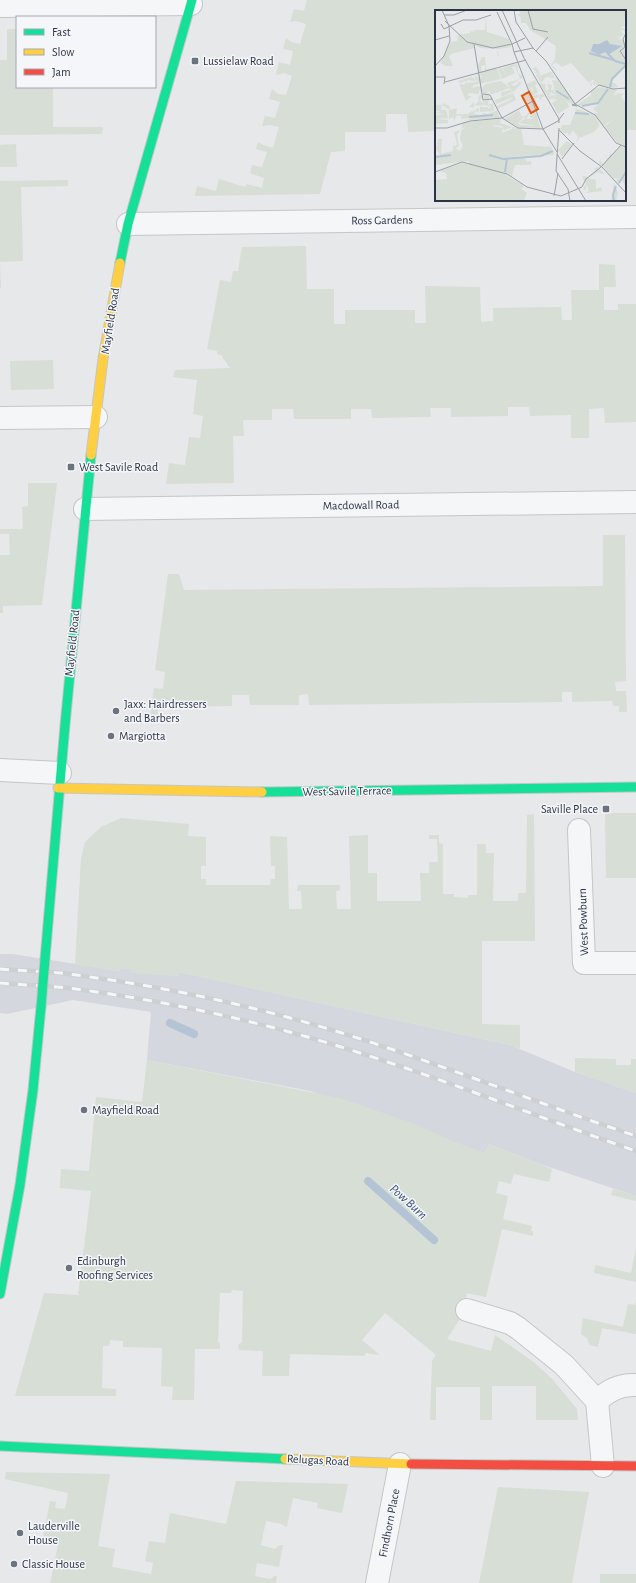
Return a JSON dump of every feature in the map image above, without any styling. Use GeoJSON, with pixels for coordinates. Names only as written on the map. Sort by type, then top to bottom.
{"type":"FeatureCollection","features":[{"type":"Feature","properties":{"kind":"street"},"geometry":{"type":"LineString","coordinates":[[0,6],[191,2]]}},
{"type":"Feature","properties":{"kind":"street","name":"Mayfield Road"},"geometry":{"type":"LineString","coordinates":[[0,1294],[3,1261],[22,1169],[33,1090],[59,781],[85,509],[96,417],[115,289],[128,224],[191,2]]}},
{"type":"Feature","properties":{"kind":"street","name":"Ross Gardens"},"geometry":{"type":"LineString","coordinates":[[128,224],[636,217]]}},
{"type":"Feature","properties":{"kind":"street"},"geometry":{"type":"LineString","coordinates":[[0,418],[96,417]]}},
{"type":"Feature","properties":{"kind":"street","name":"Macdowall Road"},"geometry":{"type":"LineString","coordinates":[[85,509],[636,502]]}},
{"type":"Feature","properties":{"kind":"street"},"geometry":{"type":"LineString","coordinates":[[0,770],[59,781]]}},
{"type":"Feature","properties":{"kind":"street","name":"West Savile Terrace"},"geometry":{"type":"LineString","coordinates":[[59,781],[282,792],[636,787]]}},
{"type":"Feature","properties":{"kind":"street","name":"West Powburn"},"geometry":{"type":"LineString","coordinates":[[579,830],[584,963],[636,963]]}},
{"type":"Feature","properties":{"kind":"street"},"geometry":{"type":"LineString","coordinates":[[467,1310],[510,1322],[564,1365],[597,1401],[602,1466]]}},
{"type":"Feature","properties":{"kind":"street"},"geometry":{"type":"LineString","coordinates":[[597,1401],[613,1389],[626,1385],[636,1385]]}},
{"type":"Feature","properties":{"kind":"street","name":"Relugas Road"},"geometry":{"type":"LineString","coordinates":[[0,1446],[400,1464],[636,1466]]}},
{"type":"Feature","properties":{"kind":"street","name":"Findhorn Place"},"geometry":{"type":"LineString","coordinates":[[377,1583],[400,1464]]}},
{"type":"Feature","properties":{"kind":"shaded area"},"geometry":{"type":"Polygon","coordinates":[[[307,0],[636,0],[636,130],[626,130],[626,10],[435,10],[435,131],[408,132],[407,114],[386,114],[386,132],[345,132],[345,151],[331,152],[320,194],[195,196],[197,186],[216,191],[219,179],[245,187],[247,184],[262,188],[264,178],[250,173],[252,165],[262,167],[267,152],[256,149],[258,142],[273,148],[279,127],[270,125],[262,126],[265,116],[275,118],[280,102],[269,99],[272,89],[278,94],[286,95],[292,76],[284,73],[276,75],[279,62],[290,65],[293,51],[283,49],[286,38],[291,42],[300,44],[306,24],[296,21],[290,22],[294,9],[304,11],[307,0]]]}},
{"type":"Feature","properties":{"kind":"shaded area"},"geometry":{"type":"Polygon","coordinates":[[[7,29],[16,29],[16,88],[53,88],[53,127],[103,127],[102,134],[0,135],[0,60],[7,60],[7,29]]]}},
{"type":"Feature","properties":{"kind":"shaded area"},"geometry":{"type":"Polygon","coordinates":[[[16,144],[17,167],[0,167],[0,145],[16,144]]]}},
{"type":"Feature","properties":{"kind":"shaded area"},"geometry":{"type":"Polygon","coordinates":[[[68,180],[68,186],[21,187],[23,261],[0,262],[0,181],[68,180]]]}},
{"type":"Feature","properties":{"kind":"shaded area"},"geometry":{"type":"Polygon","coordinates":[[[306,246],[307,289],[334,289],[334,324],[345,324],[345,310],[415,310],[415,323],[426,323],[425,286],[480,287],[481,322],[493,321],[493,308],[561,307],[562,320],[572,320],[571,290],[599,290],[599,264],[615,265],[616,287],[604,287],[604,310],[618,310],[618,304],[636,304],[636,422],[605,423],[604,408],[589,409],[589,438],[571,438],[571,415],[530,416],[529,407],[508,407],[508,416],[451,417],[451,408],[430,408],[431,417],[372,418],[371,409],[351,409],[351,419],[294,419],[293,409],[272,409],[272,420],[243,420],[244,436],[233,436],[234,483],[166,484],[169,463],[185,465],[189,437],[200,438],[203,416],[193,414],[197,380],[173,377],[175,370],[230,368],[221,355],[217,354],[217,351],[207,349],[220,280],[231,282],[233,271],[238,271],[242,247],[306,246]]]}},
{"type":"Feature","properties":{"kind":"shaded area"},"geometry":{"type":"Polygon","coordinates":[[[0,262],[1,288],[0,288],[0,262]]]}},
{"type":"Feature","properties":{"kind":"shaded area"},"geometry":{"type":"Polygon","coordinates":[[[53,360],[54,389],[11,390],[10,361],[53,360]]]}},
{"type":"Feature","properties":{"kind":"shaded area"},"geometry":{"type":"Polygon","coordinates":[[[28,483],[57,483],[42,605],[3,606],[3,613],[0,613],[0,555],[10,555],[9,534],[0,534],[0,529],[23,529],[22,507],[28,506],[28,483]]]}},
{"type":"Feature","properties":{"kind":"shaded area"},"geometry":{"type":"Polygon","coordinates":[[[603,535],[625,535],[626,681],[615,682],[616,691],[626,691],[627,712],[619,712],[619,706],[613,706],[612,701],[572,702],[572,692],[562,692],[562,702],[309,705],[308,694],[299,695],[299,705],[250,705],[249,695],[232,695],[232,706],[158,707],[157,718],[150,718],[154,688],[163,689],[165,672],[155,670],[168,574],[179,574],[184,590],[603,586],[603,535]]]}},
{"type":"Feature","properties":{"kind":"shaded area"},"geometry":{"type":"Polygon","coordinates":[[[605,813],[636,813],[636,878],[606,878],[605,813]]]}},
{"type":"Feature","properties":{"kind":"shaded area"},"geometry":{"type":"Polygon","coordinates":[[[534,814],[535,941],[482,941],[482,1024],[520,1025],[520,1049],[510,1045],[179,972],[179,976],[131,973],[130,969],[120,969],[119,971],[75,965],[81,858],[85,842],[101,827],[121,818],[189,824],[188,836],[206,837],[206,866],[201,866],[201,879],[206,879],[206,885],[270,885],[271,879],[275,879],[275,866],[271,866],[270,836],[287,837],[289,909],[302,909],[301,891],[297,891],[298,885],[340,885],[340,890],[336,891],[337,909],[351,909],[349,836],[368,835],[368,873],[377,873],[377,901],[421,901],[420,873],[429,873],[429,862],[438,862],[437,839],[429,839],[429,835],[439,835],[439,843],[443,844],[443,894],[454,894],[454,897],[468,898],[468,895],[477,895],[477,844],[486,844],[486,853],[494,853],[493,901],[518,901],[518,893],[526,893],[527,815],[534,814]]]}},
{"type":"Feature","properties":{"kind":"shaded area"},"geometry":{"type":"Polygon","coordinates":[[[0,954],[13,954],[119,971],[120,969],[131,969],[131,972],[179,976],[179,972],[510,1045],[575,1072],[636,1093],[636,1196],[540,1164],[489,1144],[484,1153],[310,1091],[147,1060],[151,1012],[73,1000],[7,1014],[0,1013],[0,954]]]}},
{"type":"Feature","properties":{"kind":"shaded area"},"geometry":{"type":"Polygon","coordinates":[[[575,1058],[616,1059],[616,1065],[631,1065],[631,1059],[636,1059],[636,1093],[575,1072],[575,1058]]]}},
{"type":"Feature","properties":{"kind":"shaded area"},"geometry":{"type":"Polygon","coordinates":[[[147,1060],[340,1098],[415,1124],[484,1153],[489,1144],[552,1169],[549,1182],[514,1174],[511,1184],[499,1181],[496,1193],[508,1196],[503,1219],[532,1226],[531,1231],[533,1231],[533,1236],[502,1229],[486,1297],[467,1293],[463,1314],[447,1339],[491,1351],[495,1335],[535,1363],[553,1380],[577,1409],[578,1420],[536,1420],[536,1386],[492,1386],[492,1420],[480,1420],[480,1387],[436,1387],[436,1420],[430,1420],[432,1361],[436,1355],[385,1313],[362,1340],[380,1355],[366,1353],[364,1356],[290,1354],[289,1376],[262,1376],[263,1351],[239,1350],[238,1345],[242,1342],[243,1291],[232,1290],[231,1293],[220,1293],[218,1342],[220,1344],[220,1349],[195,1349],[194,1400],[172,1400],[173,1387],[161,1386],[162,1348],[123,1347],[123,1341],[110,1340],[109,1346],[103,1346],[102,1388],[116,1389],[116,1396],[15,1396],[44,1293],[78,1295],[91,1191],[60,1188],[61,1169],[89,1171],[96,1097],[142,1102],[147,1060]]]}},
{"type":"Feature","properties":{"kind":"shaded area"},"geometry":{"type":"Polygon","coordinates":[[[613,1189],[636,1196],[636,1201],[611,1195],[613,1189]]]}},
{"type":"Feature","properties":{"kind":"shaded area"},"geometry":{"type":"Polygon","coordinates":[[[636,1249],[636,1282],[594,1273],[595,1265],[631,1273],[636,1249]]]}},
{"type":"Feature","properties":{"kind":"shaded area"},"geometry":{"type":"Polygon","coordinates":[[[636,1302],[636,1334],[602,1328],[598,1347],[590,1345],[587,1338],[581,1334],[583,1318],[623,1327],[628,1304],[635,1305],[636,1302]]]}},
{"type":"Feature","properties":{"kind":"shaded area"},"geometry":{"type":"Polygon","coordinates":[[[6,1472],[110,1474],[98,1546],[115,1549],[112,1567],[151,1574],[153,1563],[145,1561],[149,1541],[165,1543],[170,1513],[226,1524],[236,1481],[348,1484],[342,1513],[317,1508],[318,1503],[293,1498],[287,1527],[281,1524],[266,1521],[261,1545],[275,1549],[280,1545],[283,1545],[279,1567],[257,1563],[255,1576],[270,1579],[277,1576],[276,1583],[50,1583],[59,1540],[50,1538],[49,1543],[42,1542],[50,1501],[56,1502],[55,1508],[65,1509],[68,1493],[5,1479],[6,1472]]]}},
{"type":"Feature","properties":{"kind":"shaded area"},"geometry":{"type":"Polygon","coordinates":[[[498,1487],[589,1492],[572,1583],[479,1583],[498,1487]]]}},
{"type":"Feature","properties":{"kind":"shaded area"},"geometry":{"type":"Polygon","coordinates":[[[600,1574],[636,1574],[636,1583],[600,1583],[600,1574]]]}},
{"type":"Feature","properties":{"kind":"waterway","name":"Pow Burn"},"geometry":{"type":"LineString","coordinates":[[170,1023],[194,1034]]}},
{"type":"Feature","properties":{"kind":"waterway","name":"Pow Burn"},"geometry":{"type":"LineString","coordinates":[[368,1181],[434,1240]]}},
{"type":"Feature","properties":{"kind":"railway"},"geometry":{"type":"LineString","coordinates":[[0,969],[67,974],[143,985],[210,998],[276,1014],[379,1045],[636,1136]]}},
{"type":"Feature","properties":{"kind":"railway"},"geometry":{"type":"LineString","coordinates":[[0,983],[67,988],[132,997],[215,1014],[297,1034],[383,1060],[636,1151]]}},
{"type":"Feature","properties":{"kind":"traffic: fast"},"geometry":{"type":"LineString","coordinates":[[120,263],[128,224],[192,0]]}},
{"type":"Feature","properties":{"kind":"traffic: fast"},"geometry":{"type":"LineString","coordinates":[[45,959],[65,725],[91,455]]}},
{"type":"Feature","properties":{"kind":"traffic: fast"},"geometry":{"type":"LineString","coordinates":[[262,792],[636,787]]}},
{"type":"Feature","properties":{"kind":"traffic: fast"},"geometry":{"type":"LineString","coordinates":[[41,1007],[45,959]]}},
{"type":"Feature","properties":{"kind":"traffic: fast"},"geometry":{"type":"LineString","coordinates":[[0,1294],[20,1185],[33,1090],[41,1007]]}},
{"type":"Feature","properties":{"kind":"traffic: fast"},"geometry":{"type":"LineString","coordinates":[[0,1446],[285,1459]]}},
{"type":"Feature","properties":{"kind":"traffic: slow"},"geometry":{"type":"LineString","coordinates":[[91,455],[103,359],[120,263]]}},
{"type":"Feature","properties":{"kind":"traffic: slow"},"geometry":{"type":"LineString","coordinates":[[58,788],[262,792]]}},
{"type":"Feature","properties":{"kind":"traffic: slow"},"geometry":{"type":"LineString","coordinates":[[285,1459],[411,1464]]}},
{"type":"Feature","properties":{"kind":"traffic: jam"},"geometry":{"type":"LineString","coordinates":[[411,1464],[636,1466]]}},
{"type":"Feature","properties":{"kind":"place","name":"Lussielaw Road"},"geometry":{"type":"Point","coordinates":[195,61]}},
{"type":"Feature","properties":{"kind":"place","name":"West Savile Road"},"geometry":{"type":"Point","coordinates":[71,467]}},
{"type":"Feature","properties":{"kind":"place","name":"Jaxx: Hairdressers and Barbers"},"geometry":{"type":"Point","coordinates":[116,711]}},
{"type":"Feature","properties":{"kind":"place","name":"Margiotta"},"geometry":{"type":"Point","coordinates":[111,736]}},
{"type":"Feature","properties":{"kind":"place","name":"Saville Place"},"geometry":{"type":"Point","coordinates":[606,809]}},
{"type":"Feature","properties":{"kind":"place","name":"Mayfield Road"},"geometry":{"type":"Point","coordinates":[84,1110]}},
{"type":"Feature","properties":{"kind":"place","name":"Edinburgh Roofing Services"},"geometry":{"type":"Point","coordinates":[69,1268]}},
{"type":"Feature","properties":{"kind":"place","name":"Lauderville House"},"geometry":{"type":"Point","coordinates":[20,1533]}},
{"type":"Feature","properties":{"kind":"place","name":"Classic House"},"geometry":{"type":"Point","coordinates":[14,1564]}}]}
